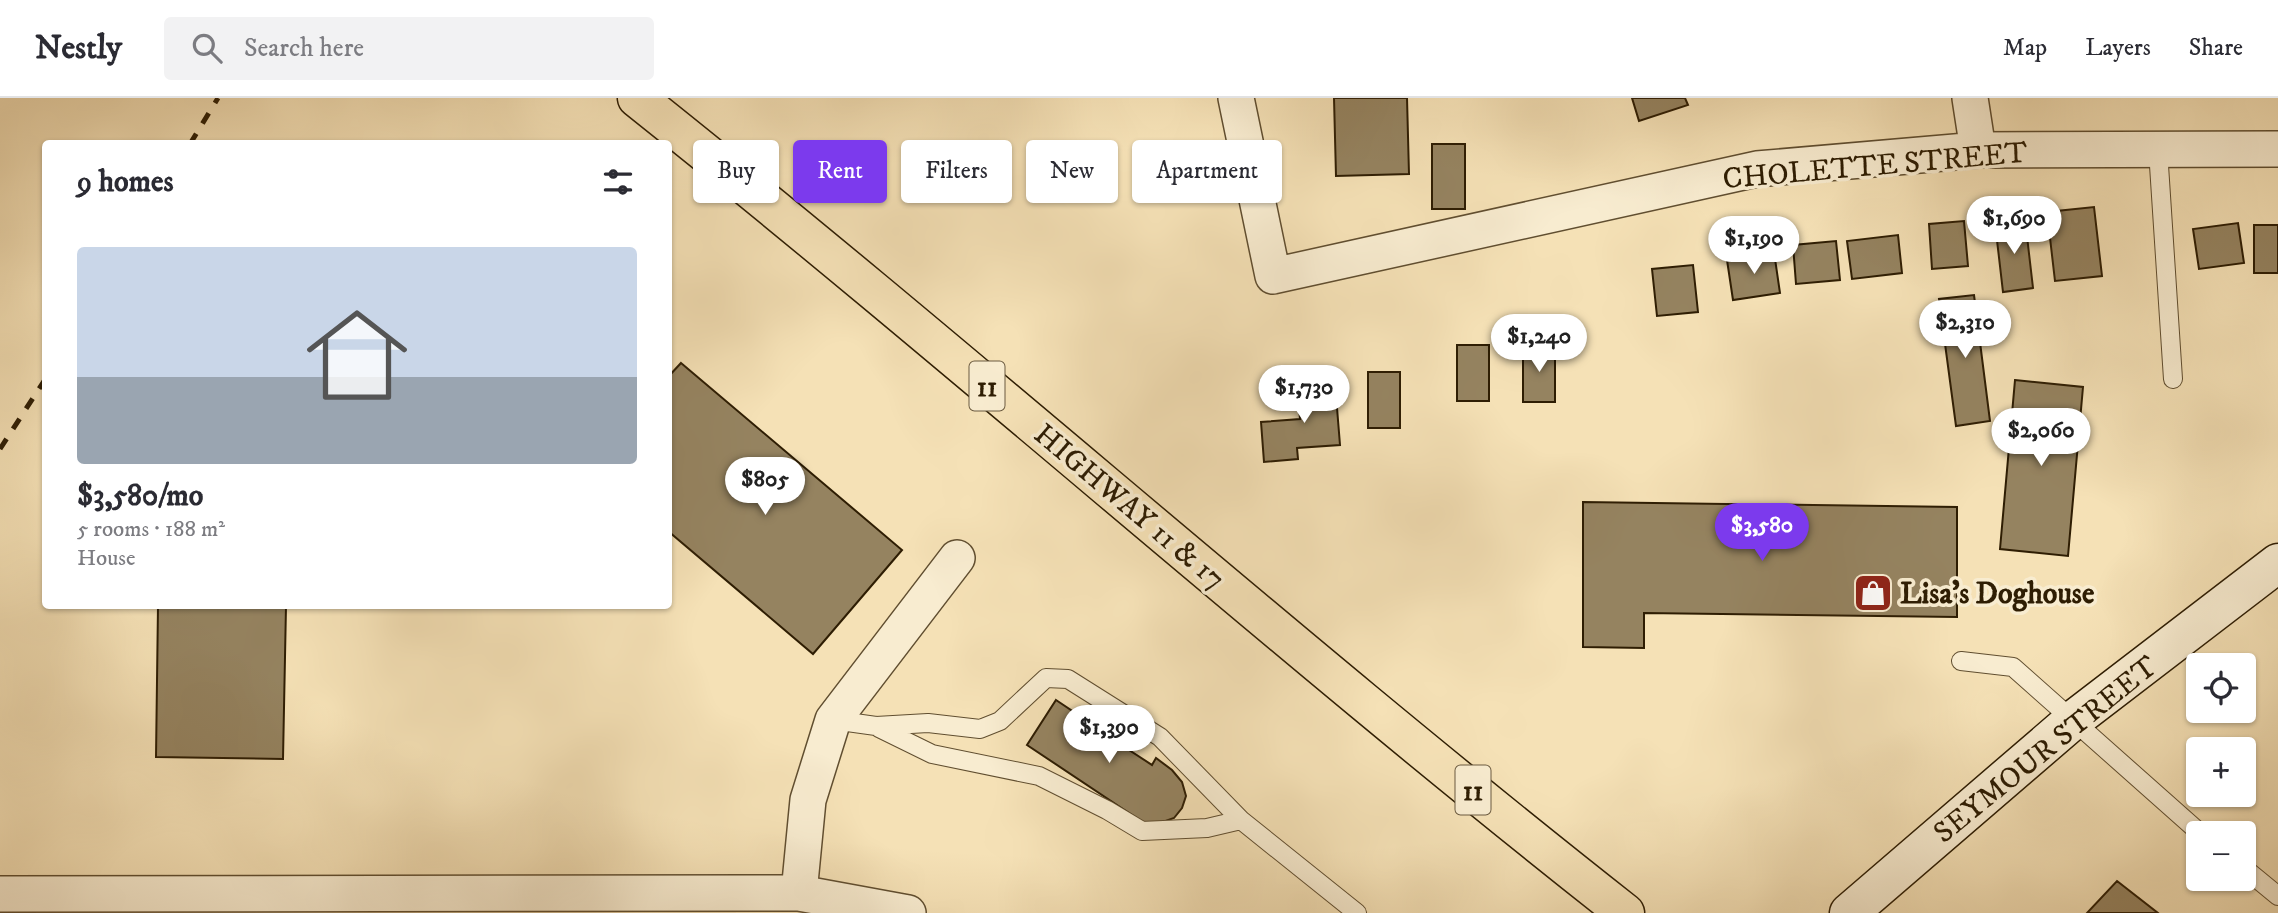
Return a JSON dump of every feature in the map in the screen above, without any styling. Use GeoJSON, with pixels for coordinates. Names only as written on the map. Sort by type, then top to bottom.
{"type":"FeatureCollection","features":[{"type":"Feature","properties":{"kind":"highway","name":"HIGHWAY 11 & 17"},"geometry":{"type":"LineString","coordinates":[[637,98],[784,215],[1334,679],[1625,913]]}},
{"type":"Feature","properties":{"kind":"street","name":"CHOLETTE STREET"},"geometry":{"type":"LineString","coordinates":[[1236,98],[1273,276],[1758,169],[1978,150],[2278,149]]}},
{"type":"Feature","properties":{"kind":"street"},"geometry":{"type":"LineString","coordinates":[[1970,98],[1978,150]]}},
{"type":"Feature","properties":{"kind":"street"},"geometry":{"type":"LineString","coordinates":[[799,893],[808,800],[833,720],[957,558]]}},
{"type":"Feature","properties":{"kind":"street","name":"SEYMOUR STREET"},"geometry":{"type":"LineString","coordinates":[[1849,913],[2072,721],[2278,563]]}},
{"type":"Feature","properties":{"kind":"street"},"geometry":{"type":"LineString","coordinates":[[0,894],[604,903],[799,893],[908,913]]}},
{"type":"Feature","properties":{"kind":"lane"},"geometry":{"type":"LineString","coordinates":[[2158,150],[2173,379]]}},
{"type":"Feature","properties":{"kind":"lane"},"geometry":{"type":"LineString","coordinates":[[1961,661],[2013,667],[2186,821]]}},
{"type":"Feature","properties":{"kind":"lane"},"geometry":{"type":"LineString","coordinates":[[833,720],[876,726],[928,723],[979,730],[1000,722],[1046,678],[1068,679],[1160,737],[1241,820],[1357,913]]}},
{"type":"Feature","properties":{"kind":"lane"},"geometry":{"type":"LineString","coordinates":[[876,726],[932,754],[1040,776],[1142,831],[1207,828],[1241,820]]}},
{"type":"Feature","properties":{"kind":"lane"},"geometry":{"type":"LineString","coordinates":[[2256,878],[2278,896]]}},
{"type":"Feature","properties":{"kind":"building"},"geometry":{"type":"Polygon","coordinates":[[[1334,98],[1407,98],[1409,174],[1336,176],[1334,98]]]}},
{"type":"Feature","properties":{"kind":"building"},"geometry":{"type":"Polygon","coordinates":[[[1632,98],[1685,98],[1688,105],[1639,121],[1632,98]]]}},
{"type":"Feature","properties":{"kind":"building"},"geometry":{"type":"Polygon","coordinates":[[[1432,144],[1465,144],[1465,209],[1432,209],[1432,144]]]}},
{"type":"Feature","properties":{"kind":"building"},"geometry":{"type":"Polygon","coordinates":[[[2094,207],[2102,276],[2055,281],[2047,212],[2094,207]]]}},
{"type":"Feature","properties":{"kind":"building"},"geometry":{"type":"Polygon","coordinates":[[[2025,219],[2033,288],[2003,292],[1995,223],[2025,219]]]}},
{"type":"Feature","properties":{"kind":"building"},"geometry":{"type":"Polygon","coordinates":[[[1964,221],[1968,266],[1932,269],[1929,224],[1964,221]]]}},
{"type":"Feature","properties":{"kind":"building"},"geometry":{"type":"Polygon","coordinates":[[[2238,223],[2244,263],[2199,269],[2193,229],[2238,223]]]}},
{"type":"Feature","properties":{"kind":"building"},"geometry":{"type":"Polygon","coordinates":[[[2254,225],[2278,225],[2278,273],[2254,273],[2254,225]]]}},
{"type":"Feature","properties":{"kind":"building"},"geometry":{"type":"Polygon","coordinates":[[[1898,235],[1902,273],[1852,279],[1847,241],[1898,235]]]}},
{"type":"Feature","properties":{"kind":"building"},"geometry":{"type":"Polygon","coordinates":[[[1836,241],[1840,280],[1796,284],[1793,245],[1836,241]]]}},
{"type":"Feature","properties":{"kind":"building"},"geometry":{"type":"Polygon","coordinates":[[[1774,252],[1780,293],[1733,300],[1727,260],[1774,252]]]}},
{"type":"Feature","properties":{"kind":"building"},"geometry":{"type":"Polygon","coordinates":[[[1693,265],[1698,312],[1657,316],[1652,269],[1693,265]]]}},
{"type":"Feature","properties":{"kind":"building"},"geometry":{"type":"Polygon","coordinates":[[[1974,295],[1990,421],[1956,426],[1939,299],[1974,295]]]}},
{"type":"Feature","properties":{"kind":"building"},"geometry":{"type":"Polygon","coordinates":[[[1457,345],[1489,345],[1489,401],[1457,401],[1457,345]]]}},
{"type":"Feature","properties":{"kind":"building"},"geometry":{"type":"Polygon","coordinates":[[[1523,346],[1555,346],[1555,402],[1523,402],[1523,346]]]}},
{"type":"Feature","properties":{"kind":"building"},"geometry":{"type":"Polygon","coordinates":[[[681,363],[902,550],[813,654],[672,534],[672,373],[681,363]]]}},
{"type":"Feature","properties":{"kind":"building"},"geometry":{"type":"Polygon","coordinates":[[[1368,372],[1400,372],[1400,428],[1368,428],[1368,372]]]}},
{"type":"Feature","properties":{"kind":"building"},"geometry":{"type":"Polygon","coordinates":[[[2015,380],[2083,387],[2068,556],[2000,549],[2015,380]]]}},
{"type":"Feature","properties":{"kind":"building"},"geometry":{"type":"Polygon","coordinates":[[[1335,383],[1340,445],[1297,448],[1298,459],[1264,462],[1261,422],[1300,419],[1297,386],[1335,383]]]}},
{"type":"Feature","properties":{"kind":"building"},"geometry":{"type":"Polygon","coordinates":[[[1583,502],[1957,507],[1957,617],[1644,613],[1644,648],[1583,647],[1583,502]]]}},
{"type":"Feature","properties":{"kind":"building"},"geometry":{"type":"Polygon","coordinates":[[[158,609],[286,609],[283,759],[156,757],[158,609]]]}},
{"type":"Feature","properties":{"kind":"building"},"geometry":{"type":"Polygon","coordinates":[[[1056,700],[1083,718],[1087,712],[1128,739],[1123,746],[1152,765],[1156,758],[1172,770],[1182,782],[1186,796],[1182,808],[1174,818],[1160,823],[1144,823],[1027,745],[1056,700]]]}},
{"type":"Feature","properties":{"kind":"building"},"geometry":{"type":"Polygon","coordinates":[[[2117,881],[2158,913],[2087,913],[2117,881]]]}},
{"type":"Feature","properties":{"kind":"railway"},"geometry":{"type":"LineString","coordinates":[[192,140],[218,98]]}},
{"type":"Feature","properties":{"kind":"railway"},"geometry":{"type":"LineString","coordinates":[[0,449],[42,384]]}},
{"type":"Feature","properties":{"kind":"place","name":"Lisa's Doghouse"},"geometry":{"type":"Point","coordinates":[1873,593]}}]}
